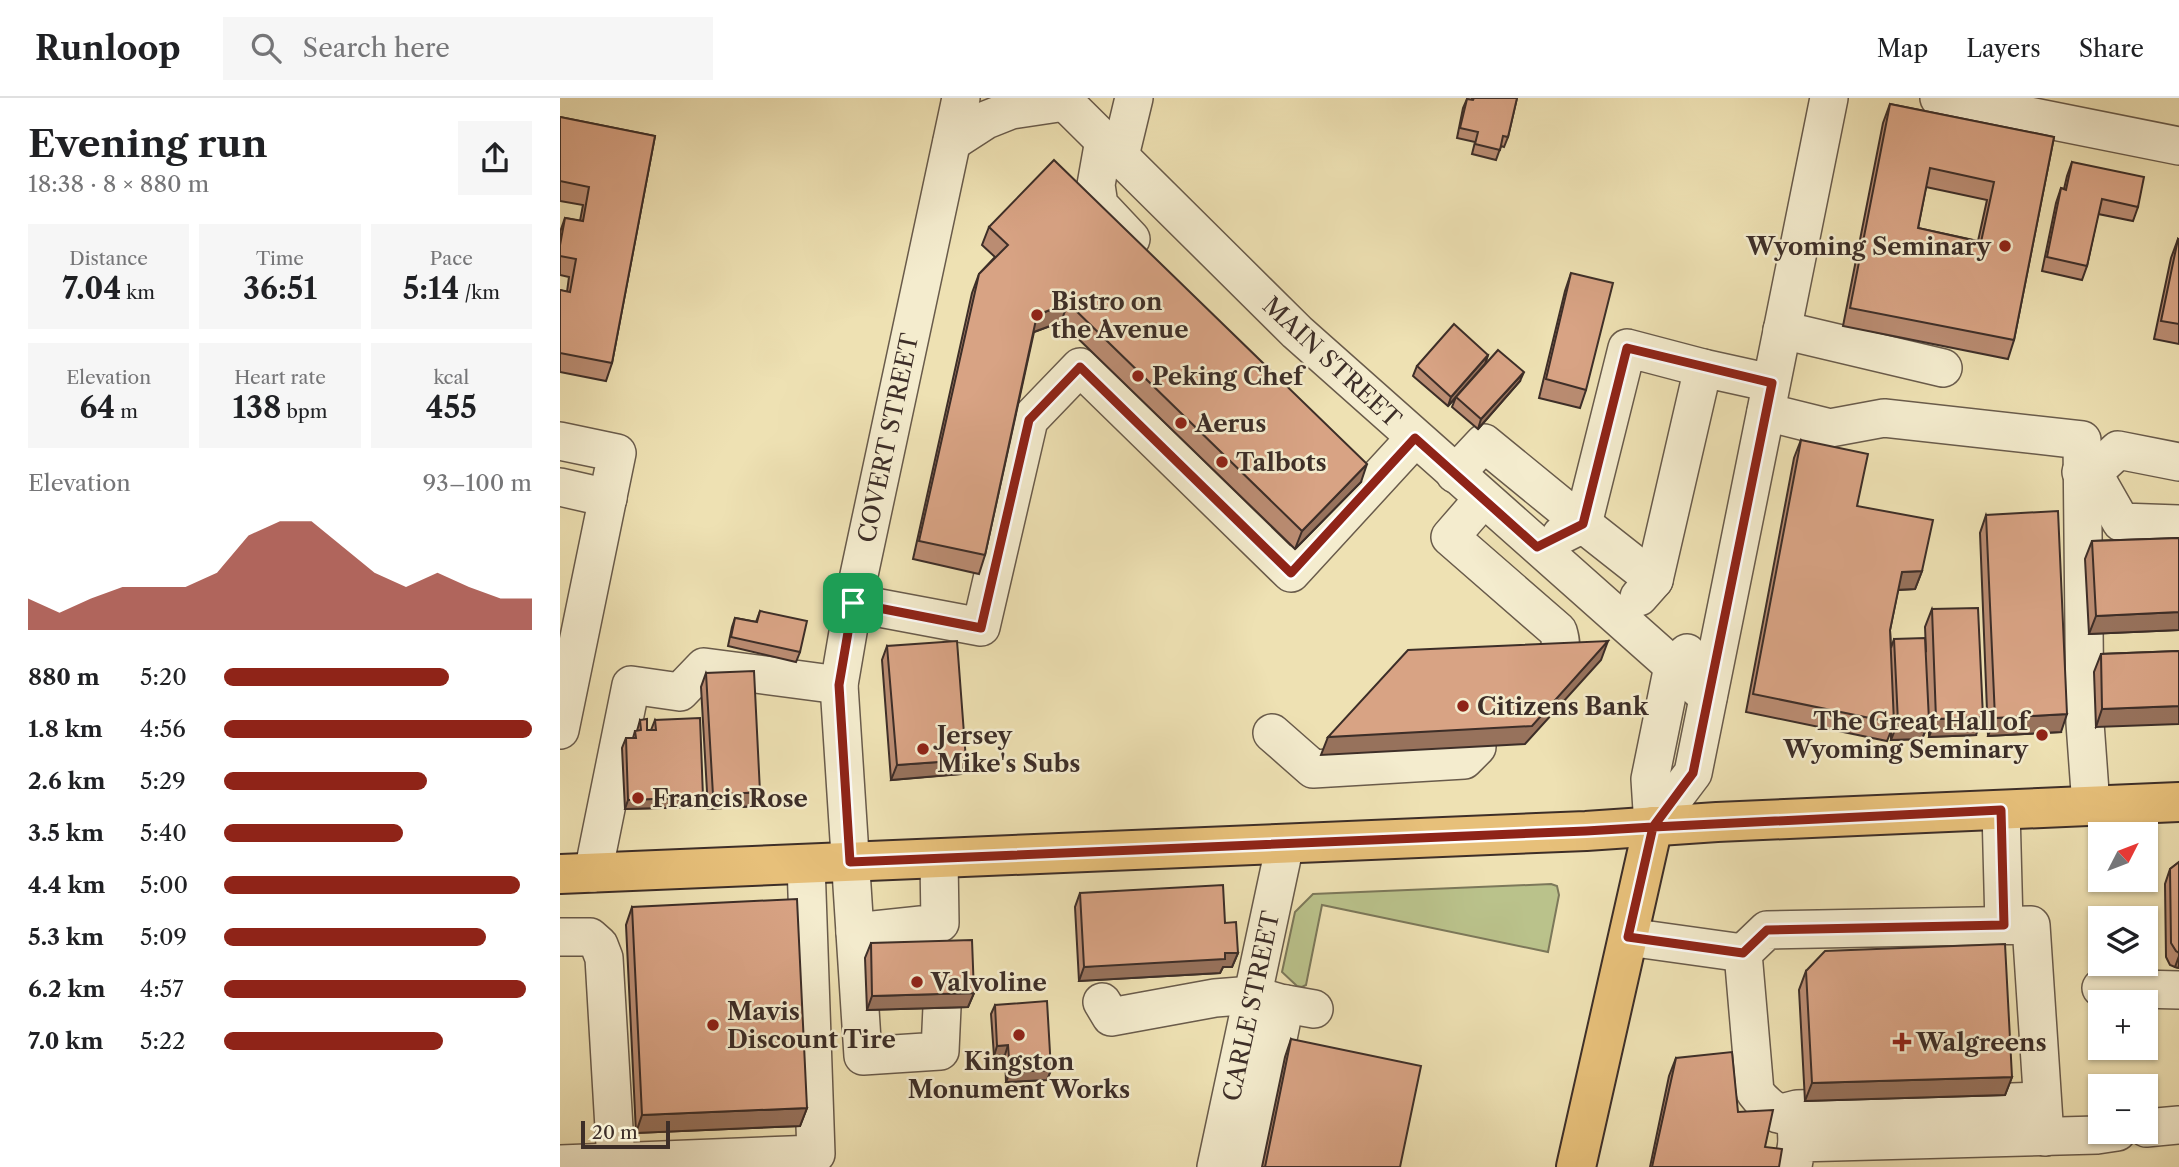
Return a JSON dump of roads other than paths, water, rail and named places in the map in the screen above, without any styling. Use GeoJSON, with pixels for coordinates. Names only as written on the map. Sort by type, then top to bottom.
{"type":"FeatureCollection","features":[{"type":"Feature","properties":{"kind":"main road"},"geometry":{"type":"LineString","coordinates":[[576,874],[1586,831],[2179,802]]}},
{"type":"Feature","properties":{"kind":"main road"},"geometry":{"type":"LineString","coordinates":[[1576,1167],[1653,827]]}},
{"type":"Feature","properties":{"kind":"street","name":"COVERT STREET"},"geometry":{"type":"LineString","coordinates":[[942,1007],[940,1051],[863,1056],[839,685],[853,603],[961,98]]}},
{"type":"Feature","properties":{"kind":"street"},"geometry":{"type":"LineString","coordinates":[[1134,98],[1096,185],[1099,205],[1108,217],[1158,265]]}},
{"type":"Feature","properties":{"kind":"street"},"geometry":{"type":"LineString","coordinates":[[1653,827],[1693,773],[1829,98]]}},
{"type":"Feature","properties":{"kind":"street"},"geometry":{"type":"LineString","coordinates":[[1939,98],[2179,146]]}},
{"type":"Feature","properties":{"kind":"street"},"geometry":{"type":"LineString","coordinates":[[952,142],[986,120],[1011,110],[1063,100]]}},
{"type":"Feature","properties":{"kind":"street","name":"MAIN STREET"},"geometry":{"type":"LineString","coordinates":[[1063,100],[1297,332],[1708,697]]}},
{"type":"Feature","properties":{"kind":"street"},"geometry":{"type":"LineString","coordinates":[[1782,330],[1943,368]]}},
{"type":"Feature","properties":{"kind":"street"},"geometry":{"type":"LineString","coordinates":[[1537,547],[1583,524],[1627,348],[1703,368],[1830,428],[1884,418],[2081,440],[2087,472],[2085,723],[2091,806]]}},
{"type":"Feature","properties":{"kind":"street"},"geometry":{"type":"LineString","coordinates":[[853,603],[981,628],[1029,420],[1080,367],[1291,573],[1369,468],[1415,438]]}},
{"type":"Feature","properties":{"kind":"street"},"geometry":{"type":"LineString","coordinates":[[1620,620],[1654,580],[1703,368]]}},
{"type":"Feature","properties":{"kind":"street"},"geometry":{"type":"LineString","coordinates":[[560,441],[617,453],[560,730]]}},
{"type":"Feature","properties":{"kind":"street"},"geometry":{"type":"LineString","coordinates":[[1455,474],[1484,443],[1654,580]]}},
{"type":"Feature","properties":{"kind":"street"},"geometry":{"type":"LineString","coordinates":[[2087,472],[2118,450],[2179,462]]}},
{"type":"Feature","properties":{"kind":"street"},"geometry":{"type":"LineString","coordinates":[[2087,472],[2121,522],[2179,524]]}},
{"type":"Feature","properties":{"kind":"street"},"geometry":{"type":"LineString","coordinates":[[560,487],[608,498]]}},
{"type":"Feature","properties":{"kind":"street"},"geometry":{"type":"LineString","coordinates":[[1483,499],[1450,537],[1558,631],[1560,651],[1549,662]]}},
{"type":"Feature","properties":{"kind":"street"},"geometry":{"type":"LineString","coordinates":[[1653,827],[1650,779],[1673,666],[1724,620]]}},
{"type":"Feature","properties":{"kind":"street"},"geometry":{"type":"LineString","coordinates":[[576,874],[631,685],[680,692],[704,667],[839,685]]}},
{"type":"Feature","properties":{"kind":"street"},"geometry":{"type":"LineString","coordinates":[[1272,733],[1313,769],[1464,760],[1477,747]]}},
{"type":"Feature","properties":{"kind":"street"},"geometry":{"type":"LineString","coordinates":[[2001,810],[2004,925]]}},
{"type":"Feature","properties":{"kind":"street","name":"CARLE STREET"},"geometry":{"type":"LineString","coordinates":[[1216,1167],[1284,1003],[1285,844]]}},
{"type":"Feature","properties":{"kind":"street"},"geometry":{"type":"LineString","coordinates":[[855,932],[941,939],[939,859]]}},
{"type":"Feature","properties":{"kind":"street"},"geometry":{"type":"LineString","coordinates":[[560,1164],[816,1154],[806,864]]}},
{"type":"Feature","properties":{"kind":"street"},"geometry":{"type":"LineString","coordinates":[[1743,953],[1767,930],[2031,925],[2043,1119]]}},
{"type":"Feature","properties":{"kind":"street"},"geometry":{"type":"LineString","coordinates":[[560,937],[590,937],[599,945],[604,958],[616,1162]]}},
{"type":"Feature","properties":{"kind":"street"},"geometry":{"type":"LineString","coordinates":[[1628,937],[1743,953]]}},
{"type":"Feature","properties":{"kind":"street"},"geometry":{"type":"LineString","coordinates":[[1743,953],[1755,1092],[1791,1136],[2043,1119],[2088,1132]]}},
{"type":"Feature","properties":{"kind":"street"},"geometry":{"type":"LineString","coordinates":[[2101,988],[2179,990]]}},
{"type":"Feature","properties":{"kind":"street"},"geometry":{"type":"LineString","coordinates":[[1107,1010],[1176,1005],[1215,998],[1284,1003],[1252,1167]]}},
{"type":"Feature","properties":{"kind":"street"},"geometry":{"type":"LineString","coordinates":[[2158,1127],[2179,1125]]}},
{"type":"Feature","properties":{"kind":"place","name":"Wyoming Seminary"},"geometry":{"type":"Point","coordinates":[2005,246]}},
{"type":"Feature","properties":{"kind":"place","name":"Bistro on the Avenue"},"geometry":{"type":"Point","coordinates":[1037,315]}},
{"type":"Feature","properties":{"kind":"place","name":"Peking Chef"},"geometry":{"type":"Point","coordinates":[1138,376]}},
{"type":"Feature","properties":{"kind":"place","name":"Aerus"},"geometry":{"type":"Point","coordinates":[1181,423]}},
{"type":"Feature","properties":{"kind":"place","name":"Talbots"},"geometry":{"type":"Point","coordinates":[1222,462]}},
{"type":"Feature","properties":{"kind":"place","name":"Citizens Bank"},"geometry":{"type":"Point","coordinates":[1463,706]}},
{"type":"Feature","properties":{"kind":"place","name":"The Great Hall of Wyoming Seminary"},"geometry":{"type":"Point","coordinates":[2042,735]}},
{"type":"Feature","properties":{"kind":"place","name":"Jersey Mike's Subs"},"geometry":{"type":"Point","coordinates":[923,749]}},
{"type":"Feature","properties":{"kind":"place","name":"Francis Rose"},"geometry":{"type":"Point","coordinates":[638,798]}},
{"type":"Feature","properties":{"kind":"place","name":"Valvoline"},"geometry":{"type":"Point","coordinates":[917,982]}},
{"type":"Feature","properties":{"kind":"place","name":"Mavis Discount Tire"},"geometry":{"type":"Point","coordinates":[713,1025]}},
{"type":"Feature","properties":{"kind":"place","name":"Kingston Monument Works"},"geometry":{"type":"Point","coordinates":[1019,1035]}},
{"type":"Feature","properties":{"kind":"place","name":"Walgreens"},"geometry":{"type":"Point","coordinates":[1902,1042]}}]}
